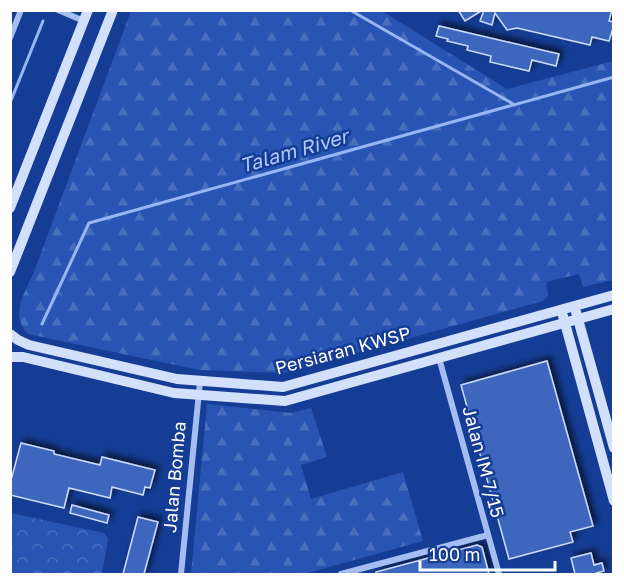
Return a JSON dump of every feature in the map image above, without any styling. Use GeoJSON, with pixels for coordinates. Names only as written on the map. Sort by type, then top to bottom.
{"type":"FeatureCollection","features":[{"type":"Feature","properties":{"kind":"street"},"geometry":{"type":"LineString","coordinates":[[10,38],[21,10]]}},
{"type":"Feature","properties":{"kind":"street"},"geometry":{"type":"LineString","coordinates":[[10,208],[86,16],[58,10]]}},
{"type":"Feature","properties":{"kind":"street"},"geometry":{"type":"LineString","coordinates":[[10,272],[113,10]]}},
{"type":"Feature","properties":{"kind":"street"},"geometry":{"type":"LineString","coordinates":[[10,281],[15,261]]}},
{"type":"Feature","properties":{"kind":"street","name":"Persiaran KWSP"},"geometry":{"type":"LineString","coordinates":[[10,334],[29,345],[162,376],[200,382],[283,387],[614,295]]}},
{"type":"Feature","properties":{"kind":"street"},"geometry":{"type":"LineString","coordinates":[[575,306],[614,448]]}},
{"type":"Feature","properties":{"kind":"street","name":"Persiaran KWSP"},"geometry":{"type":"LineString","coordinates":[[10,357],[23,357],[174,393],[290,400],[614,309]]}},
{"type":"Feature","properties":{"kind":"street"},"geometry":{"type":"LineString","coordinates":[[562,310],[614,501]]}},
{"type":"Feature","properties":{"kind":"street"},"geometry":{"type":"LineString","coordinates":[[448,340],[452,354]]}},
{"type":"Feature","properties":{"kind":"street","name":"Jalan IM 7/15"},"geometry":{"type":"LineString","coordinates":[[439,358],[499,574]]}},
{"type":"Feature","properties":{"kind":"street","name":"Jalan Bomba"},"geometry":{"type":"LineString","coordinates":[[181,574],[200,382]]}},
{"type":"Feature","properties":{"kind":"street"},"geometry":{"type":"LineString","coordinates":[[341,574],[488,535]]}},
{"type":"Feature","properties":{"kind":"green space"},"geometry":{"type":"Polygon","coordinates":[[[131,11],[382,11],[507,89],[613,61],[613,280],[583,287],[579,274],[546,282],[548,295],[543,301],[284,373],[199,370],[28,334],[20,319],[20,303],[34,272],[131,11]]]}},
{"type":"Feature","properties":{"kind":"green space"},"geometry":{"type":"Polygon","coordinates":[[[207,404],[292,413],[311,408],[327,457],[301,465],[311,499],[403,472],[423,541],[304,574],[191,574],[207,404]]]}},
{"type":"Feature","properties":{"kind":"green space"},"geometry":{"type":"Polygon","coordinates":[[[11,513],[104,533],[108,539],[102,574],[11,574],[11,513]]]}},
{"type":"Feature","properties":{"kind":"building"},"geometry":{"type":"Polygon","coordinates":[[[458,10],[483,10],[465,21],[458,10]]]}},
{"type":"Feature","properties":{"kind":"building"},"geometry":{"type":"Polygon","coordinates":[[[484,10],[612,10],[609,21],[614,22],[614,25],[609,41],[592,37],[590,45],[517,28],[507,30],[495,13],[492,25],[480,21],[484,10]]]}},
{"type":"Feature","properties":{"kind":"building"},"geometry":{"type":"Polygon","coordinates":[[[439,26],[559,54],[556,66],[532,60],[529,71],[490,62],[491,56],[467,50],[468,46],[436,36],[439,26]]]}},
{"type":"Feature","properties":{"kind":"building"},"geometry":{"type":"Polygon","coordinates":[[[547,361],[593,526],[570,532],[573,542],[509,559],[461,385],[547,361]]]}},
{"type":"Feature","properties":{"kind":"building"},"geometry":{"type":"Polygon","coordinates":[[[21,443],[100,465],[102,457],[155,470],[150,488],[145,487],[143,495],[112,487],[110,498],[69,488],[64,508],[10,495],[10,484],[21,443]]]}},
{"type":"Feature","properties":{"kind":"building"},"geometry":{"type":"Polygon","coordinates":[[[72,505],[109,515],[107,523],[70,513],[72,505]]]}},
{"type":"Feature","properties":{"kind":"building"},"geometry":{"type":"Polygon","coordinates":[[[138,517],[158,522],[144,574],[123,574],[138,517]]]}},
{"type":"Feature","properties":{"kind":"building"},"geometry":{"type":"Polygon","coordinates":[[[477,545],[482,547],[489,574],[376,574],[376,572],[477,545]]]}},
{"type":"Feature","properties":{"kind":"building"},"geometry":{"type":"Polygon","coordinates":[[[591,553],[594,565],[602,563],[604,571],[596,574],[575,574],[571,558],[591,553]]]}},
{"type":"Feature","properties":{"kind":"waterway"},"geometry":{"type":"LineString","coordinates":[[350,10],[515,105]]}},
{"type":"Feature","properties":{"kind":"waterway"},"geometry":{"type":"LineString","coordinates":[[10,103],[43,21]]}},
{"type":"Feature","properties":{"kind":"waterway","name":"Talam River"},"geometry":{"type":"LineString","coordinates":[[42,324],[89,223],[614,77]]}}]}
